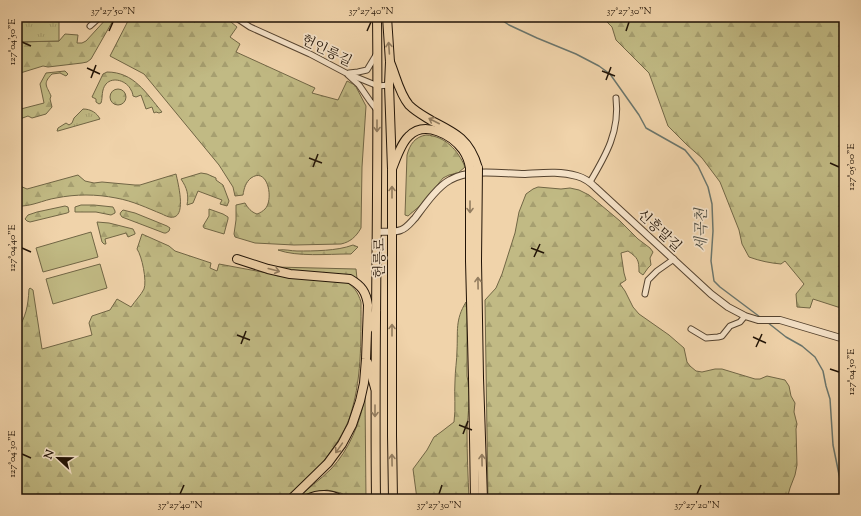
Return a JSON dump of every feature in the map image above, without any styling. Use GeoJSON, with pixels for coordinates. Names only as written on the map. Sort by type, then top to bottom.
{"type":"FeatureCollection","features":[{"type":"Feature","properties":{"kind":"main road","name":"헌릉로"},"geometry":{"type":"LineString","coordinates":[[376,499],[375,388],[378,86],[377,17]]}},
{"type":"Feature","properties":{"kind":"main road","name":"헌릉로"},"geometry":{"type":"LineString","coordinates":[[387,17],[390,62],[389,85],[392,170],[393,499]]}},
{"type":"Feature","properties":{"kind":"main road"},"geometry":{"type":"LineString","coordinates":[[390,62],[402,94],[410,106],[421,115],[448,129],[464,140],[476,160],[474,168],[470,261],[483,499]]}},
{"type":"Feature","properties":{"kind":"main road"},"geometry":{"type":"LineString","coordinates":[[392,170],[404,140],[411,134],[421,129],[428,129],[438,132],[451,139],[463,151],[474,168]]}},
{"type":"Feature","properties":{"kind":"main road"},"geometry":{"type":"LineString","coordinates":[[237,259],[285,273],[347,278],[357,283],[364,291],[367,298],[368,305],[364,382],[360,401],[352,425],[328,463],[291,499]]}},
{"type":"Feature","properties":{"kind":"main road"},"geometry":{"type":"LineString","coordinates":[[367,332],[376,311]]}},
{"type":"Feature","properties":{"kind":"main road"},"geometry":{"type":"LineString","coordinates":[[366,359],[375,388]]}},
{"type":"Feature","properties":{"kind":"main road"},"geometry":{"type":"LineString","coordinates":[[474,499],[476,378]]}},
{"type":"Feature","properties":{"kind":"main road"},"geometry":{"type":"LineString","coordinates":[[307,499],[314,496],[325,495],[340,499]]}},
{"type":"Feature","properties":{"kind":"street"},"geometry":{"type":"LineString","coordinates":[[90,26],[100,17]]}},
{"type":"Feature","properties":{"kind":"street","name":"헌인릉길"},"geometry":{"type":"LineString","coordinates":[[235,17],[250,27],[310,54],[346,73],[378,86],[389,85]]}},
{"type":"Feature","properties":{"kind":"street"},"geometry":{"type":"LineString","coordinates":[[346,73],[367,70],[377,52]]}},
{"type":"Feature","properties":{"kind":"street"},"geometry":{"type":"LineString","coordinates":[[346,73],[359,85],[377,110]]}},
{"type":"Feature","properties":{"kind":"street"},"geometry":{"type":"LineString","coordinates":[[590,182],[610,145],[615,126],[617,107],[616,98]]}},
{"type":"Feature","properties":{"kind":"street","name":"신흥말길"},"geometry":{"type":"LineString","coordinates":[[392,231],[401,230],[407,226],[435,193],[450,180],[465,174],[551,173],[577,176],[590,182],[711,294],[728,307],[745,316],[758,320],[780,320],[844,339]]}},
{"type":"Feature","properties":{"kind":"street"},"geometry":{"type":"LineString","coordinates":[[377,232],[392,231]]}},
{"type":"Feature","properties":{"kind":"street"},"geometry":{"type":"LineString","coordinates":[[645,294],[648,280],[657,271],[674,259]]}},
{"type":"Feature","properties":{"kind":"street"},"geometry":{"type":"LineString","coordinates":[[691,329],[706,338],[718,337],[722,336],[730,326],[740,322],[745,316]]}},
{"type":"Feature","properties":{"kind":"green space"},"geometry":{"type":"Polygon","coordinates":[[[17,17],[59,17],[59,41],[17,42],[17,17]]]}},
{"type":"Feature","properties":{"kind":"green space"},"geometry":{"type":"Polygon","coordinates":[[[108,17],[115,17],[91,59],[87,62],[48,67],[43,66],[17,74],[17,42],[59,41],[65,34],[78,35],[77,43],[82,43],[86,41],[108,17]]]}},
{"type":"Feature","properties":{"kind":"green space"},"geometry":{"type":"Polygon","coordinates":[[[130,17],[186,17],[195,22],[200,17],[225,17],[237,27],[230,37],[240,44],[236,52],[315,88],[312,93],[338,100],[347,81],[355,85],[366,106],[362,167],[361,228],[357,234],[347,242],[341,244],[294,245],[255,243],[235,237],[236,205],[245,203],[253,212],[257,214],[260,213],[268,205],[268,186],[262,177],[257,176],[248,181],[243,195],[235,196],[233,187],[219,165],[144,74],[110,56],[130,17]]]}},
{"type":"Feature","properties":{"kind":"green space"},"geometry":{"type":"Polygon","coordinates":[[[602,17],[844,17],[844,309],[813,299],[810,308],[797,307],[796,294],[804,284],[785,261],[781,264],[777,264],[749,257],[742,244],[739,230],[720,182],[702,158],[668,126],[649,73],[616,40],[612,27],[602,17]]]}},
{"type":"Feature","properties":{"kind":"green space"},"geometry":{"type":"Polygon","coordinates":[[[65,71],[68,74],[66,76],[60,73],[52,74],[47,80],[46,85],[51,96],[50,99],[52,107],[46,114],[32,118],[28,116],[17,120],[17,110],[44,103],[40,84],[46,73],[65,71]]]}},
{"type":"Feature","properties":{"kind":"green space"},"geometry":{"type":"Polygon","coordinates":[[[107,72],[125,76],[139,85],[162,112],[154,113],[152,107],[146,109],[141,95],[136,97],[133,96],[126,84],[116,80],[112,80],[104,86],[101,103],[99,104],[96,102],[96,99],[92,97],[103,74],[107,72]]]}},
{"type":"Feature","properties":{"kind":"green space"},"geometry":{"type":"Polygon","coordinates":[[[115,89],[121,89],[126,94],[124,103],[121,105],[115,105],[110,100],[110,94],[115,89]]]}},
{"type":"Feature","properties":{"kind":"green space"},"geometry":{"type":"Polygon","coordinates":[[[83,109],[93,112],[100,119],[57,131],[58,128],[66,123],[69,125],[72,123],[74,118],[83,109]]]}},
{"type":"Feature","properties":{"kind":"green space"},"geometry":{"type":"Polygon","coordinates":[[[426,135],[439,138],[450,145],[459,155],[465,167],[458,173],[443,178],[422,204],[408,216],[405,215],[407,155],[416,139],[426,135]]]}},
{"type":"Feature","properties":{"kind":"green space"},"geometry":{"type":"Polygon","coordinates":[[[201,173],[216,178],[216,180],[223,185],[229,201],[227,206],[220,204],[222,200],[198,191],[193,203],[187,205],[187,192],[181,179],[201,173]]]}},
{"type":"Feature","properties":{"kind":"green space"},"geometry":{"type":"Polygon","coordinates":[[[176,174],[180,198],[180,210],[178,215],[174,217],[168,217],[122,199],[94,195],[64,197],[17,206],[17,187],[20,186],[27,189],[78,175],[85,181],[94,183],[102,182],[140,185],[176,174]]]}},
{"type":"Feature","properties":{"kind":"green space"},"geometry":{"type":"Polygon","coordinates":[[[538,187],[561,189],[570,188],[579,190],[589,195],[650,248],[653,252],[650,258],[651,265],[643,275],[639,272],[639,265],[634,256],[628,251],[621,253],[626,280],[620,284],[633,307],[639,314],[669,335],[684,348],[687,362],[696,371],[702,372],[722,369],[755,379],[760,379],[767,376],[785,380],[789,386],[791,396],[795,403],[794,412],[797,424],[797,465],[787,499],[488,499],[485,300],[496,288],[502,274],[515,233],[519,212],[526,194],[538,187]]]}},
{"type":"Feature","properties":{"kind":"green space"},"geometry":{"type":"Polygon","coordinates":[[[81,205],[113,207],[115,213],[111,215],[96,212],[75,212],[75,207],[81,205]]]}},
{"type":"Feature","properties":{"kind":"green space"},"geometry":{"type":"Polygon","coordinates":[[[65,206],[68,207],[69,212],[67,213],[30,222],[25,219],[28,215],[37,212],[65,206]]]}},
{"type":"Feature","properties":{"kind":"green space"},"geometry":{"type":"Polygon","coordinates":[[[209,209],[228,217],[224,234],[204,228],[203,226],[209,216],[209,209]]]}},
{"type":"Feature","properties":{"kind":"green space"},"geometry":{"type":"Polygon","coordinates":[[[123,210],[135,213],[167,226],[170,228],[169,231],[164,233],[122,217],[120,214],[123,210]]]}},
{"type":"Feature","properties":{"kind":"green space"},"geometry":{"type":"Polygon","coordinates":[[[97,222],[109,223],[133,229],[135,234],[128,237],[126,233],[105,239],[106,244],[104,244],[102,242],[97,222]]]}},
{"type":"Feature","properties":{"kind":"green space"},"geometry":{"type":"Polygon","coordinates":[[[91,232],[98,257],[43,272],[36,248],[91,232]]]}},
{"type":"Feature","properties":{"kind":"green space"},"geometry":{"type":"Polygon","coordinates":[[[142,234],[169,246],[175,251],[211,263],[210,268],[217,271],[219,264],[294,278],[344,281],[355,289],[361,302],[360,361],[359,376],[349,419],[339,440],[321,464],[284,499],[17,499],[17,331],[23,321],[26,311],[29,289],[30,288],[33,290],[42,349],[92,335],[89,323],[92,316],[110,310],[117,299],[131,307],[144,289],[144,269],[137,249],[142,234]]]}},
{"type":"Feature","properties":{"kind":"green space"},"geometry":{"type":"Polygon","coordinates":[[[353,245],[358,247],[351,254],[294,254],[278,250],[325,250],[353,245]]]}},
{"type":"Feature","properties":{"kind":"green space"},"geometry":{"type":"Polygon","coordinates":[[[100,264],[107,288],[53,304],[46,279],[100,264]]]}},
{"type":"Feature","properties":{"kind":"green space"},"geometry":{"type":"Polygon","coordinates":[[[275,267],[356,269],[357,279],[303,274],[275,267]]]}},
{"type":"Feature","properties":{"kind":"green space"},"geometry":{"type":"Polygon","coordinates":[[[466,302],[467,376],[469,397],[467,457],[469,499],[417,499],[413,469],[427,450],[434,437],[454,422],[458,326],[462,308],[466,302]]]}},
{"type":"Feature","properties":{"kind":"green space"},"geometry":{"type":"Polygon","coordinates":[[[365,397],[366,499],[350,499],[341,493],[327,490],[315,492],[301,499],[296,499],[337,462],[353,436],[365,397]]]}},
{"type":"Feature","properties":{"kind":"waterway","name":"세곡천"},"geometry":{"type":"LineString","coordinates":[[497,17],[509,25],[576,54],[599,66],[610,74],[639,115],[646,128],[685,150],[698,166],[708,187],[712,204],[713,231],[711,261],[714,281],[760,317]]}},
{"type":"Feature","properties":{"kind":"waterway","name":"세곡천"},"geometry":{"type":"LineString","coordinates":[[767,322],[786,337],[802,346],[815,357],[823,371],[830,399],[833,445],[844,499]]}}]}
